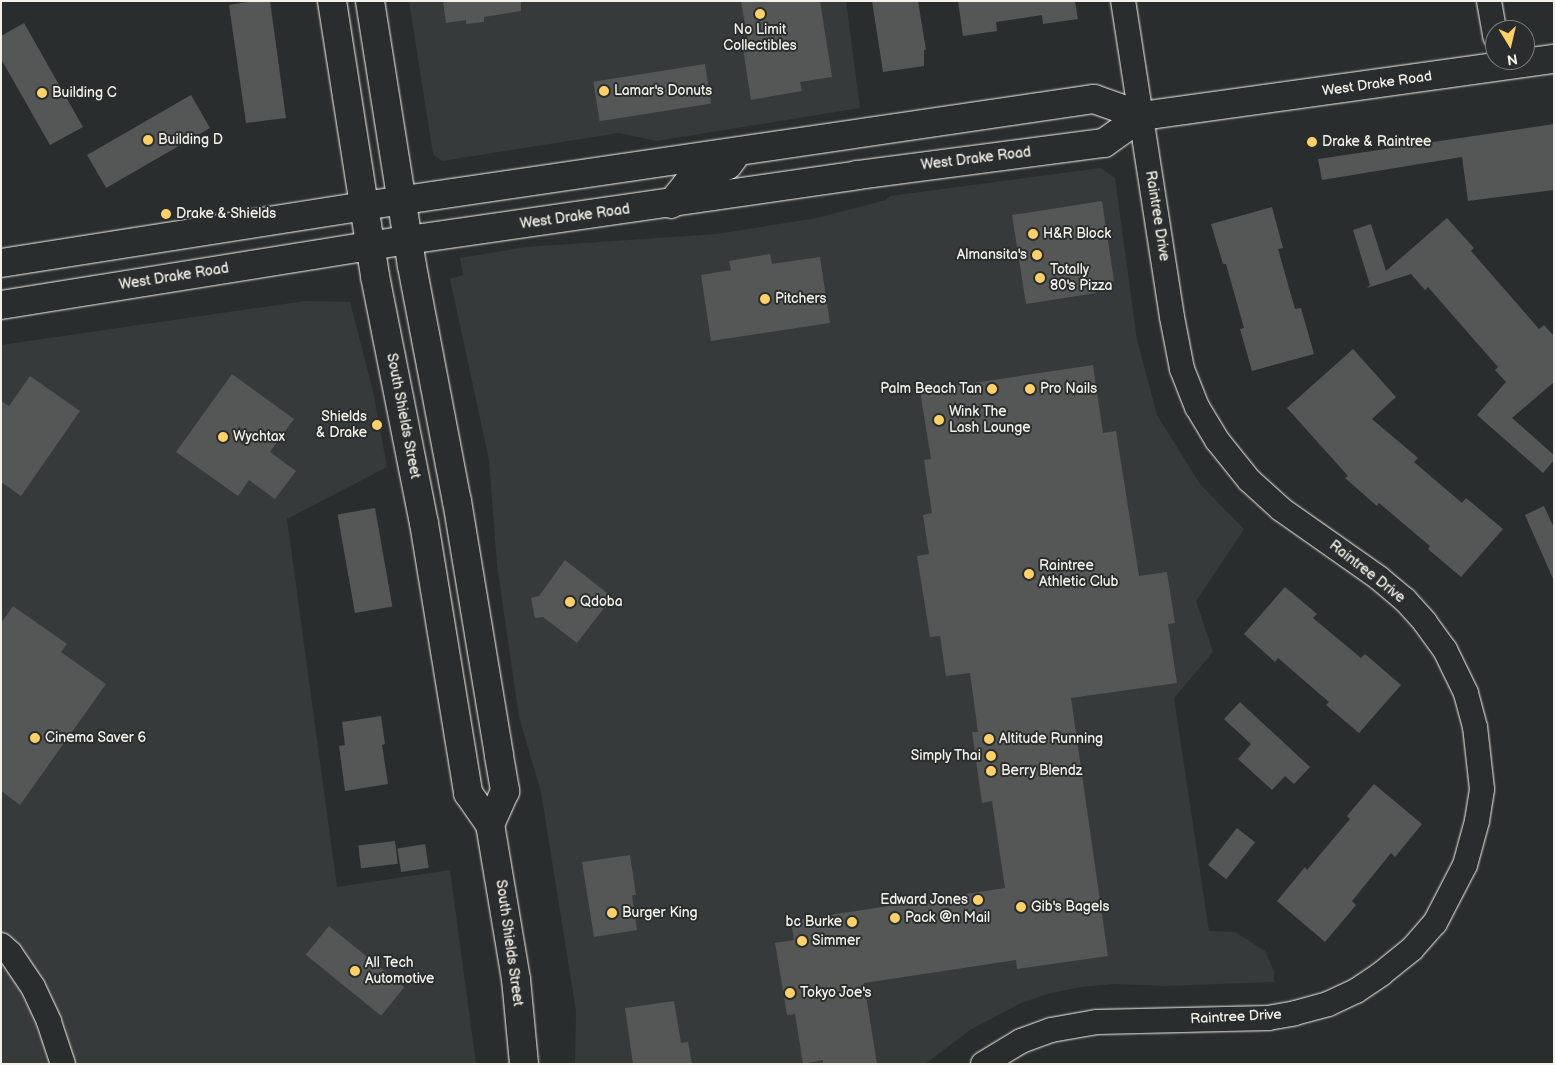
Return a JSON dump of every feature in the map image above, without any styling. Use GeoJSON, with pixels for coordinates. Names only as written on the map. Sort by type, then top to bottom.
{"type":"FeatureCollection","features":[{"type":"Feature","properties":{"kind":"main road","name":"South Shields Street"},"geometry":{"type":"LineString","coordinates":[[332,1],[363,206],[424,523],[468,794],[490,824],[516,979],[524,1064]]}},
{"type":"Feature","properties":{"kind":"main road"},"geometry":{"type":"LineString","coordinates":[[370,1],[408,240],[433,383],[457,501],[500,756],[505,791],[490,824]]}},
{"type":"Feature","properties":{"kind":"main road","name":"West Drake Road"},"geometry":{"type":"LineString","coordinates":[[1535,61],[1554,59]]}},
{"type":"Feature","properties":{"kind":"main road","name":"West Drake Road"},"geometry":{"type":"LineString","coordinates":[[1,304],[408,240],[671,204],[837,178],[1104,143],[1142,116],[1485,66]]}},
{"type":"Feature","properties":{"kind":"main road","name":"West Drake Road"},"geometry":{"type":"LineString","coordinates":[[1,263],[363,206],[402,202],[1094,99],[1142,116]]}},
{"type":"Feature","properties":{"kind":"main road"},"geometry":{"type":"LineString","coordinates":[[837,178],[863,150],[948,137],[991,114]]}},
{"type":"Feature","properties":{"kind":"main road"},"geometry":{"type":"LineString","coordinates":[[671,204],[687,184],[728,165],[737,152]]}},
{"type":"Feature","properties":{"kind":"main road"},"geometry":{"type":"LineString","coordinates":[[424,523],[439,539],[474,723],[500,756]]}},
{"type":"Feature","properties":{"kind":"street","name":"Raintree Drive"},"geometry":{"type":"LineString","coordinates":[[983,1064],[1021,1041],[1051,1030],[1096,1022],[1268,1018],[1328,1004],[1349,994],[1382,974],[1412,949],[1435,923],[1466,865],[1477,821],[1482,789],[1475,727],[1466,693],[1440,643],[1425,622],[1405,600],[1379,578],[1281,508],[1249,480],[1216,440],[1197,406],[1182,369],[1172,317],[1123,1]]}},
{"type":"Feature","properties":{"kind":"street"},"geometry":{"type":"LineString","coordinates":[[1489,1],[1492,20]]}},
{"type":"Feature","properties":{"kind":"street"},"geometry":{"type":"LineString","coordinates":[[1,945],[10,953],[33,987],[49,1022],[63,1064]]}},
{"type":"Feature","properties":{"kind":"shaded area"},"geometry":{"type":"Polygon","coordinates":[[[409,1],[846,1],[860,108],[657,141],[619,133],[442,161],[433,154],[409,1]]]}},
{"type":"Feature","properties":{"kind":"shaded area"},"geometry":{"type":"Polygon","coordinates":[[[1101,168],[1115,178],[1137,340],[1157,415],[1200,484],[1244,529],[1196,601],[1213,652],[1174,698],[1209,931],[1235,932],[1265,951],[1274,971],[1274,982],[1165,986],[1114,984],[1081,987],[1051,993],[1021,1003],[970,1030],[925,1064],[575,1064],[576,1011],[541,792],[519,717],[497,565],[489,460],[450,279],[463,275],[460,258],[526,247],[717,234],[817,218],[886,200],[890,196],[1101,168]]]}},
{"type":"Feature","properties":{"kind":"shaded area"},"geometry":{"type":"Polygon","coordinates":[[[305,301],[350,302],[373,391],[387,467],[287,519],[337,887],[450,870],[476,1064],[1,1064],[1,345],[305,301]]]}},
{"type":"Feature","properties":{"kind":"building"},"geometry":{"type":"Polygon","coordinates":[[[253,1],[270,1],[286,118],[246,123],[229,5],[253,1]]]}},
{"type":"Feature","properties":{"kind":"building"},"geometry":{"type":"Polygon","coordinates":[[[443,1],[521,1],[521,11],[484,17],[484,22],[466,24],[466,20],[446,23],[443,1]]]}},
{"type":"Feature","properties":{"kind":"building"},"geometry":{"type":"Polygon","coordinates":[[[741,1],[820,1],[832,77],[800,82],[802,91],[751,100],[743,49],[749,48],[741,1]]]}},
{"type":"Feature","properties":{"kind":"building"},"geometry":{"type":"Polygon","coordinates":[[[872,1],[918,1],[926,50],[924,50],[924,66],[883,72],[872,1]]]}},
{"type":"Feature","properties":{"kind":"building"},"geometry":{"type":"Polygon","coordinates":[[[958,1],[1075,1],[1078,19],[1043,24],[1042,15],[996,22],[997,31],[963,36],[958,1]]]}},
{"type":"Feature","properties":{"kind":"building","name":"Building C"},"geometry":{"type":"Polygon","coordinates":[[[24,23],[83,127],[50,145],[1,59],[1,36],[24,23]]]}},
{"type":"Feature","properties":{"kind":"building"},"geometry":{"type":"Polygon","coordinates":[[[705,64],[711,104],[600,121],[593,82],[705,64]]]}},
{"type":"Feature","properties":{"kind":"building","name":"Building D"},"geometry":{"type":"Polygon","coordinates":[[[191,95],[210,128],[106,188],[87,155],[191,95]]]}},
{"type":"Feature","properties":{"kind":"building"},"geometry":{"type":"Polygon","coordinates":[[[1554,124],[1554,190],[1468,201],[1462,157],[1322,180],[1318,159],[1554,124]]]}},
{"type":"Feature","properties":{"kind":"building"},"geometry":{"type":"Polygon","coordinates":[[[1102,201],[1114,281],[1095,284],[1096,293],[1026,304],[1012,215],[1102,201]]]}},
{"type":"Feature","properties":{"kind":"building"},"geometry":{"type":"Polygon","coordinates":[[[1272,207],[1283,248],[1278,249],[1295,309],[1301,308],[1314,354],[1252,371],[1240,329],[1244,328],[1226,264],[1223,264],[1211,224],[1272,207]]]}},
{"type":"Feature","properties":{"kind":"building"},"geometry":{"type":"Polygon","coordinates":[[[1447,218],[1474,248],[1471,251],[1539,329],[1544,325],[1554,336],[1554,382],[1512,418],[1554,455],[1554,460],[1543,473],[1477,415],[1506,382],[1495,370],[1498,367],[1428,287],[1425,290],[1411,274],[1367,288],[1370,285],[1353,230],[1371,224],[1386,271],[1447,218]]]}},
{"type":"Feature","properties":{"kind":"building","name":"Pitchers"},"geometry":{"type":"Polygon","coordinates":[[[770,254],[772,264],[820,257],[830,323],[711,341],[701,275],[731,270],[729,261],[770,254]]]}},
{"type":"Feature","properties":{"kind":"building"},"geometry":{"type":"Polygon","coordinates":[[[1353,349],[1396,397],[1372,419],[1418,458],[1414,462],[1462,503],[1466,498],[1503,529],[1461,577],[1428,549],[1430,546],[1379,503],[1377,506],[1345,478],[1348,476],[1287,408],[1353,349]]]}},
{"type":"Feature","properties":{"kind":"building"},"geometry":{"type":"Polygon","coordinates":[[[1093,365],[1103,433],[1116,431],[1139,576],[1167,572],[1175,623],[1168,624],[1177,683],[1071,698],[1108,956],[1017,969],[1016,960],[864,983],[877,1064],[823,1064],[823,1060],[803,1064],[795,1014],[787,1015],[775,943],[794,940],[791,921],[1005,888],[992,801],[982,803],[972,732],[978,732],[970,673],[946,676],[940,636],[930,637],[917,556],[929,554],[923,515],[932,513],[924,460],[931,459],[920,391],[1093,365]]]}},
{"type":"Feature","properties":{"kind":"building"},"geometry":{"type":"Polygon","coordinates":[[[232,374],[294,419],[270,452],[296,471],[275,499],[249,480],[238,496],[176,452],[232,374]]]}},
{"type":"Feature","properties":{"kind":"building"},"geometry":{"type":"Polygon","coordinates":[[[30,376],[80,411],[21,496],[1,482],[1,401],[9,406],[30,376]]]}},
{"type":"Feature","properties":{"kind":"building"},"geometry":{"type":"Polygon","coordinates":[[[1544,506],[1554,528],[1554,581],[1525,515],[1544,506]]]}},
{"type":"Feature","properties":{"kind":"building"},"geometry":{"type":"Polygon","coordinates":[[[375,508],[392,606],[355,613],[338,515],[375,508]]]}},
{"type":"Feature","properties":{"kind":"building","name":"Qdoba"},"geometry":{"type":"Polygon","coordinates":[[[565,560],[607,593],[609,607],[604,608],[577,643],[543,617],[535,618],[531,598],[539,596],[565,560]]]}},
{"type":"Feature","properties":{"kind":"building"},"geometry":{"type":"Polygon","coordinates":[[[1285,587],[1317,614],[1313,618],[1361,658],[1365,654],[1401,685],[1359,733],[1326,705],[1329,702],[1278,658],[1275,662],[1244,634],[1285,587]]]}},
{"type":"Feature","properties":{"kind":"building","name":"Cinema Saver 6"},"geometry":{"type":"Polygon","coordinates":[[[13,606],[67,644],[61,652],[106,684],[20,805],[1,791],[1,623],[13,606]]]}},
{"type":"Feature","properties":{"kind":"building"},"geometry":{"type":"Polygon","coordinates":[[[1240,702],[1310,767],[1294,784],[1285,776],[1272,790],[1238,759],[1251,744],[1224,719],[1240,702]]]}},
{"type":"Feature","properties":{"kind":"building"},"geometry":{"type":"Polygon","coordinates":[[[381,716],[385,744],[382,745],[388,784],[345,791],[339,746],[345,745],[342,722],[381,716]]]}},
{"type":"Feature","properties":{"kind":"building"},"geometry":{"type":"Polygon","coordinates":[[[1374,784],[1422,824],[1395,857],[1391,853],[1352,901],[1356,905],[1325,942],[1277,901],[1305,867],[1307,870],[1350,819],[1347,816],[1374,784]]]}},
{"type":"Feature","properties":{"kind":"building"},"geometry":{"type":"Polygon","coordinates":[[[1237,828],[1255,842],[1226,879],[1208,865],[1237,828]]]}},
{"type":"Feature","properties":{"kind":"building"},"geometry":{"type":"Polygon","coordinates":[[[395,841],[398,864],[361,868],[358,846],[395,841]]]}},
{"type":"Feature","properties":{"kind":"building"},"geometry":{"type":"Polygon","coordinates":[[[425,844],[429,868],[401,872],[397,848],[425,844]]]}},
{"type":"Feature","properties":{"kind":"building","name":"Burger King"},"geometry":{"type":"Polygon","coordinates":[[[630,855],[636,895],[632,895],[637,930],[594,937],[582,862],[630,855]]]}},
{"type":"Feature","properties":{"kind":"building","name":"All Tech Automotive"},"geometry":{"type":"Polygon","coordinates":[[[329,926],[404,987],[381,1016],[306,955],[329,926]]]}},
{"type":"Feature","properties":{"kind":"building"},"geometry":{"type":"Polygon","coordinates":[[[674,1001],[681,1043],[688,1042],[692,1064],[633,1064],[625,1008],[674,1001]]]}},
{"type":"Feature","properties":{"kind":"place","name":"No Limit Collectibles"},"geometry":{"type":"Point","coordinates":[760,14]}},
{"type":"Feature","properties":{"kind":"place","name":"Lamar's Donuts"},"geometry":{"type":"Point","coordinates":[604,91]}},
{"type":"Feature","properties":{"kind":"place","name":"Building C"},"geometry":{"type":"Point","coordinates":[42,93]}},
{"type":"Feature","properties":{"kind":"place","name":"Building D"},"geometry":{"type":"Point","coordinates":[148,140]}},
{"type":"Feature","properties":{"kind":"place","name":"Drake & Raintree"},"geometry":{"type":"Point","coordinates":[1312,142]}},
{"type":"Feature","properties":{"kind":"place","name":"Drake & Shields"},"geometry":{"type":"Point","coordinates":[166,214]}},
{"type":"Feature","properties":{"kind":"place","name":"H&R Block"},"geometry":{"type":"Point","coordinates":[1033,234]}},
{"type":"Feature","properties":{"kind":"place","name":"Almansita's"},"geometry":{"type":"Point","coordinates":[1037,255]}},
{"type":"Feature","properties":{"kind":"place","name":"Totally 80's Pizza"},"geometry":{"type":"Point","coordinates":[1040,278]}},
{"type":"Feature","properties":{"kind":"place","name":"Pitchers"},"geometry":{"type":"Point","coordinates":[765,299]}},
{"type":"Feature","properties":{"kind":"place","name":"Palm Beach Tan"},"geometry":{"type":"Point","coordinates":[992,389]}},
{"type":"Feature","properties":{"kind":"place","name":"Pro Nails"},"geometry":{"type":"Point","coordinates":[1030,389]}},
{"type":"Feature","properties":{"kind":"place","name":"Wink The Lash Lounge"},"geometry":{"type":"Point","coordinates":[939,420]}},
{"type":"Feature","properties":{"kind":"place","name":"Shields & Drake"},"geometry":{"type":"Point","coordinates":[377,425]}},
{"type":"Feature","properties":{"kind":"place","name":"Wychtax"},"geometry":{"type":"Point","coordinates":[223,437]}},
{"type":"Feature","properties":{"kind":"place","name":"Raintree Athletic Club"},"geometry":{"type":"Point","coordinates":[1029,574]}},
{"type":"Feature","properties":{"kind":"place","name":"Qdoba"},"geometry":{"type":"Point","coordinates":[570,602]}},
{"type":"Feature","properties":{"kind":"place","name":"Cinema Saver 6"},"geometry":{"type":"Point","coordinates":[35,738]}},
{"type":"Feature","properties":{"kind":"place","name":"Altitude Running"},"geometry":{"type":"Point","coordinates":[989,739]}},
{"type":"Feature","properties":{"kind":"place","name":"Simply Thai"},"geometry":{"type":"Point","coordinates":[991,756]}},
{"type":"Feature","properties":{"kind":"place","name":"Berry Blendz"},"geometry":{"type":"Point","coordinates":[991,771]}},
{"type":"Feature","properties":{"kind":"place","name":"Edward Jones"},"geometry":{"type":"Point","coordinates":[978,900]}},
{"type":"Feature","properties":{"kind":"place","name":"Gib's Bagels"},"geometry":{"type":"Point","coordinates":[1021,907]}},
{"type":"Feature","properties":{"kind":"place","name":"Burger King"},"geometry":{"type":"Point","coordinates":[612,913]}},
{"type":"Feature","properties":{"kind":"place","name":"Pack @n Mail"},"geometry":{"type":"Point","coordinates":[895,918]}},
{"type":"Feature","properties":{"kind":"place","name":"bc Burke"},"geometry":{"type":"Point","coordinates":[852,922]}},
{"type":"Feature","properties":{"kind":"place","name":"Simmer"},"geometry":{"type":"Point","coordinates":[802,941]}},
{"type":"Feature","properties":{"kind":"place","name":"All Tech Automotive"},"geometry":{"type":"Point","coordinates":[355,971]}},
{"type":"Feature","properties":{"kind":"place","name":"Tokyo Joe's"},"geometry":{"type":"Point","coordinates":[790,993]}}]}
